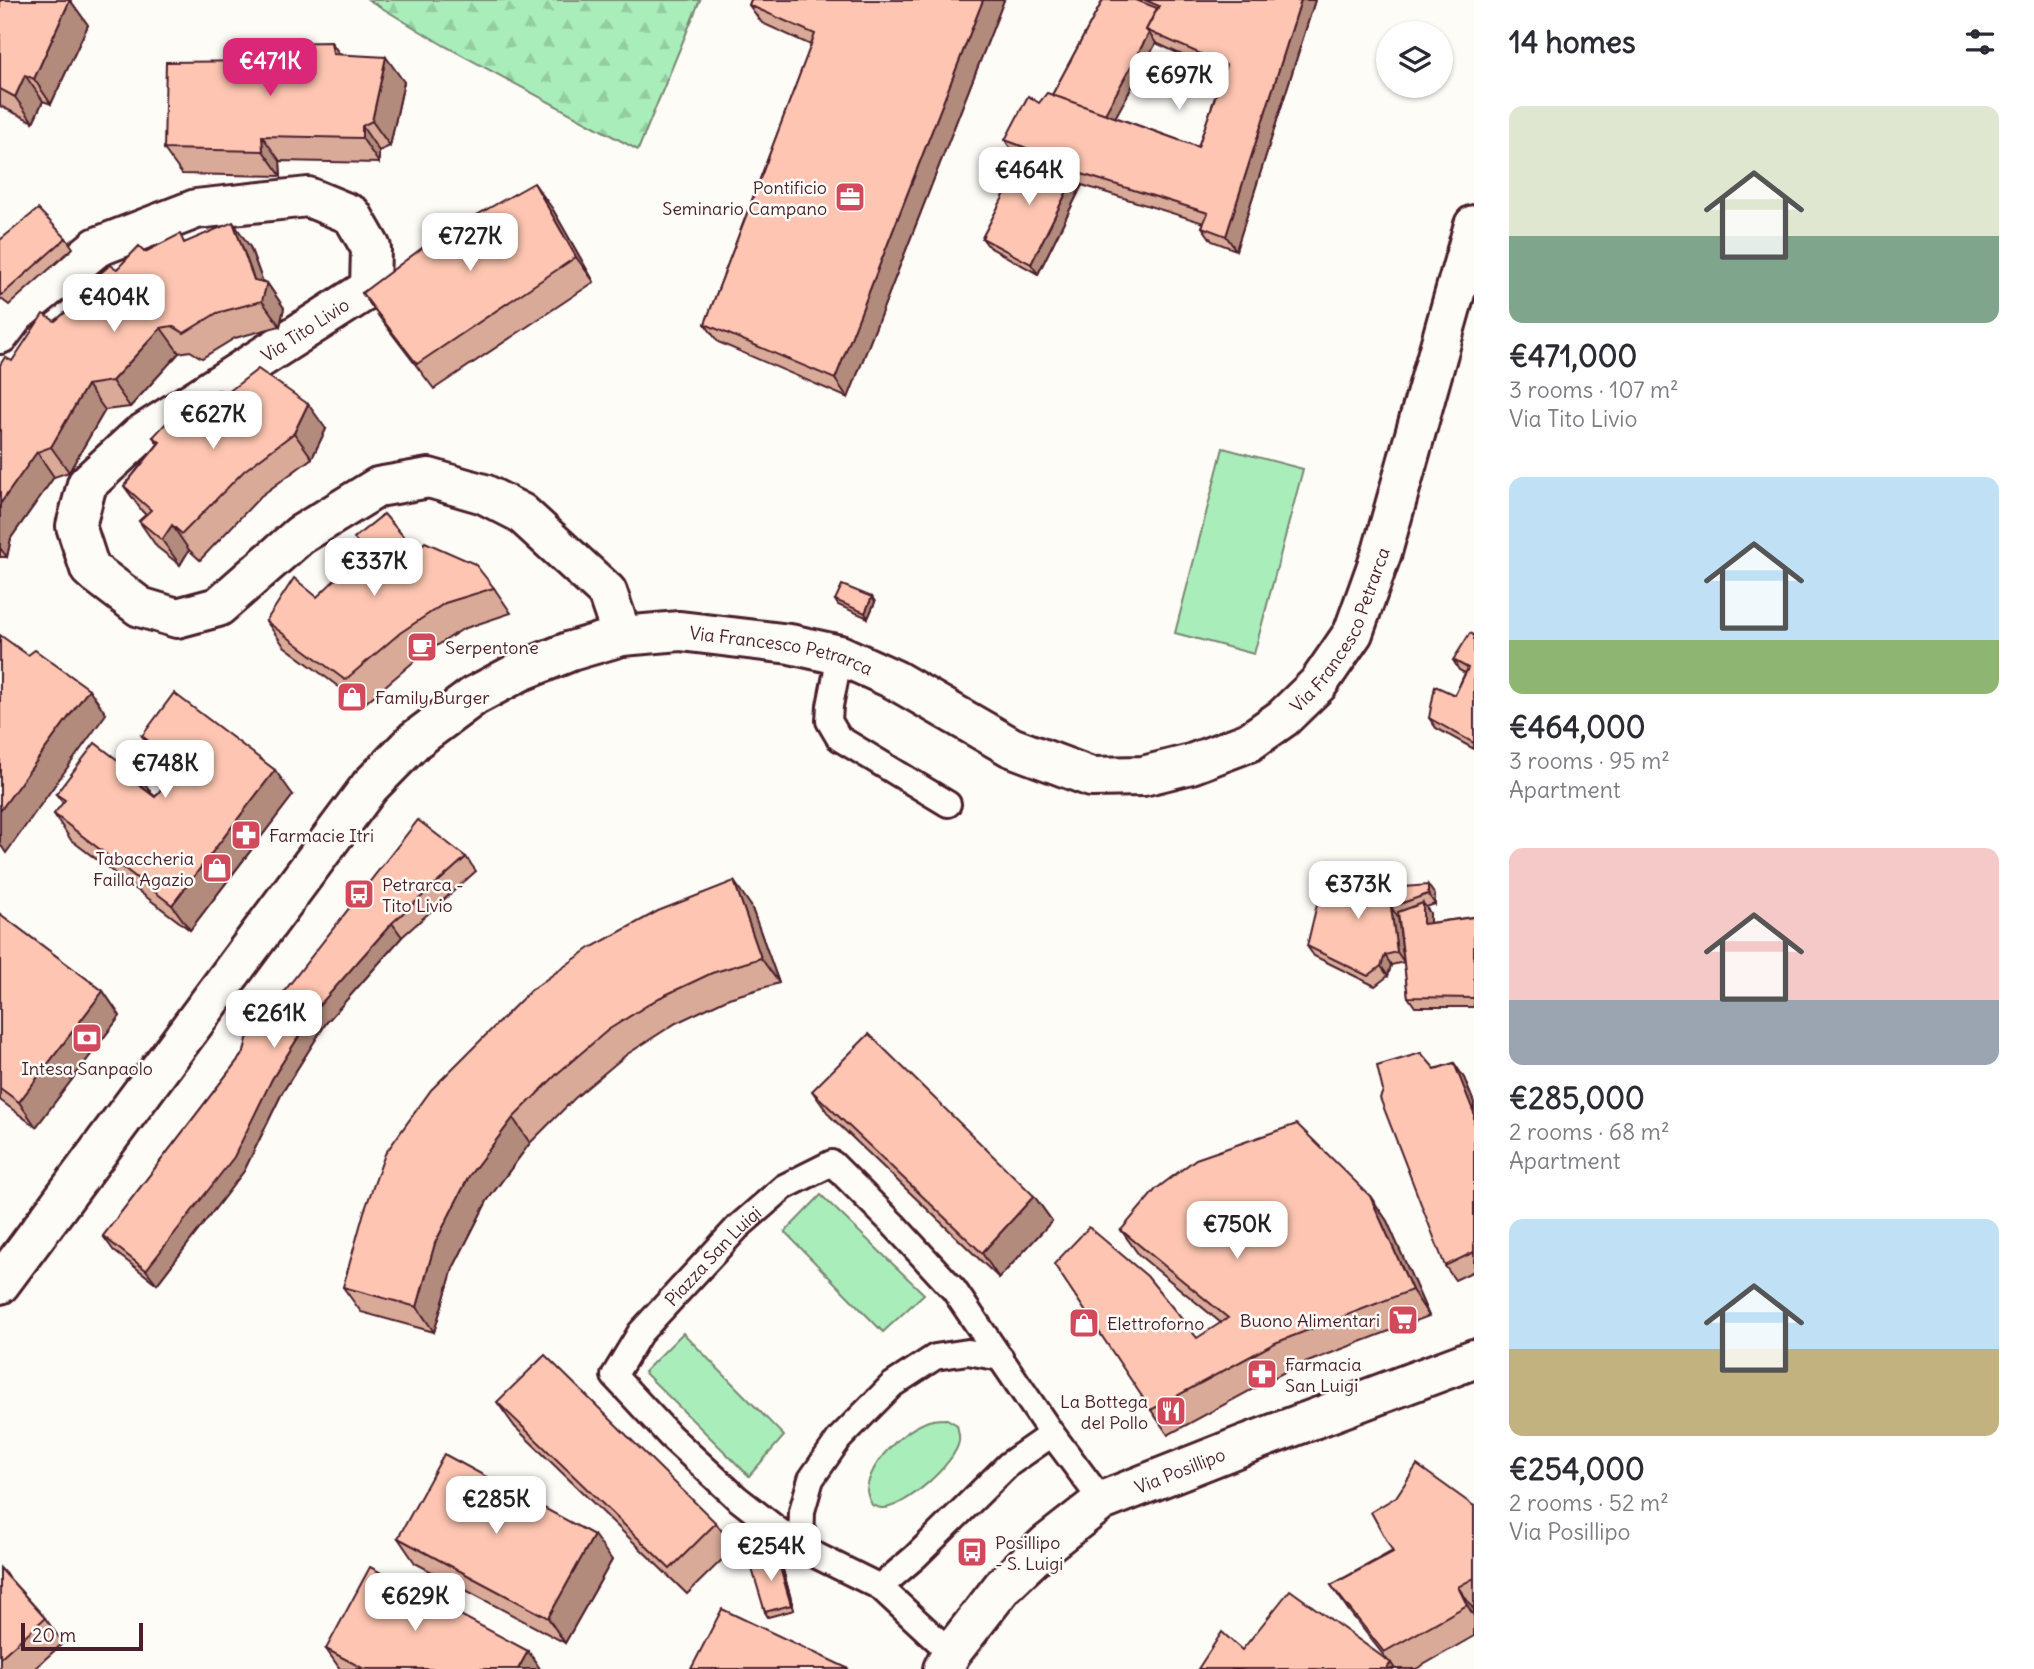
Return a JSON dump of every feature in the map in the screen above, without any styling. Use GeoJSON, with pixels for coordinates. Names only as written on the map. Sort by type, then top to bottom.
{"type":"FeatureCollection","features":[{"type":"Feature","properties":{"kind":"street","name":"Via Tito Livio"},"geometry":{"type":"LineString","coordinates":[[0,334],[15,314],[97,247],[196,208],[308,197],[352,215],[371,248],[370,288],[139,436],[87,484],[76,526],[90,569],[140,607],[177,618],[218,607],[300,535],[378,487],[429,478],[484,494],[521,513],[607,592],[622,636]]}},
{"type":"Feature","properties":{"kind":"street","name":"Via Francesco Petrarca"},"geometry":{"type":"LineString","coordinates":[[0,1284],[370,786],[415,740],[474,696],[519,672],[571,651],[622,636],[680,631],[790,643],[840,655],[895,680],[1011,747],[1091,777],[1143,776],[1191,764],[1249,742],[1283,718],[1318,684],[1353,633],[1382,552],[1474,225]]}},
{"type":"Feature","properties":{"kind":"street","name":"Via Posillipo"},"geometry":{"type":"LineString","coordinates":[[947,1661],[1003,1586],[1047,1544],[1102,1501],[1474,1359]]}},
{"type":"Feature","properties":{"kind":"lane"},"geometry":{"type":"LineString","coordinates":[[840,655],[829,721],[839,738],[948,804]]}},
{"type":"Feature","properties":{"kind":"lane","name":"Piazza San Luigi"},"geometry":{"type":"LineString","coordinates":[[947,1661],[880,1587],[801,1548],[737,1498],[670,1436],[614,1376],[640,1333],[737,1228],[784,1187],[832,1163],[954,1290],[1052,1434],[1102,1501]]}},
{"type":"Feature","properties":{"kind":"lane"},"geometry":{"type":"LineString","coordinates":[[801,1548],[802,1511],[811,1479],[839,1439],[892,1385],[935,1357],[968,1352],[1001,1358]]}},
{"type":"Feature","properties":{"kind":"lane"},"geometry":{"type":"LineString","coordinates":[[880,1587],[915,1557],[1009,1464],[1052,1434]]}},
{"type":"Feature","properties":{"kind":"green space"},"geometry":{"type":"Polygon","coordinates":[[[369,0],[700,0],[638,150],[443,45],[369,0]]]}},
{"type":"Feature","properties":{"kind":"green space"},"geometry":{"type":"Polygon","coordinates":[[[1223,448],[1303,469],[1254,654],[1175,633],[1223,448]]]}},
{"type":"Feature","properties":{"kind":"green space"},"geometry":{"type":"Polygon","coordinates":[[[821,1195],[924,1294],[883,1332],[785,1232],[821,1195]]]}},
{"type":"Feature","properties":{"kind":"green space"},"geometry":{"type":"Polygon","coordinates":[[[683,1333],[784,1436],[749,1476],[644,1372],[683,1333]]]}},
{"type":"Feature","properties":{"kind":"green space"},"geometry":{"type":"Polygon","coordinates":[[[947,1419],[957,1425],[959,1439],[949,1461],[928,1483],[903,1501],[882,1508],[872,1505],[867,1492],[869,1479],[888,1449],[916,1427],[931,1420],[947,1419]]]}},
{"type":"Feature","properties":{"kind":"building"},"geometry":{"type":"Polygon","coordinates":[[[0,0],[70,0],[34,79],[25,75],[15,97],[0,89],[0,0]]]}},
{"type":"Feature","properties":{"kind":"building","name":"Pontificio Seminario Campano"},"geometry":{"type":"Polygon","coordinates":[[[751,0],[983,0],[835,379],[705,324],[815,34],[749,5],[751,0]]]}},
{"type":"Feature","properties":{"kind":"building"},"geometry":{"type":"Polygon","coordinates":[[[1103,0],[1136,0],[1157,8],[1146,30],[1149,33],[1105,114],[1052,95],[1103,0]]]}},
{"type":"Feature","properties":{"kind":"building"},"geometry":{"type":"Polygon","coordinates":[[[1145,0],[1301,0],[1226,236],[1202,227],[1208,213],[1072,171],[1005,140],[1028,96],[1039,103],[1047,93],[1198,147],[1226,65],[1146,30],[1159,6],[1145,0]]]}},
{"type":"Feature","properties":{"kind":"building"},"geometry":{"type":"Polygon","coordinates":[[[331,42],[333,54],[386,57],[372,121],[362,126],[362,138],[262,136],[263,151],[164,149],[166,62],[267,61],[268,43],[331,42]]]}},
{"type":"Feature","properties":{"kind":"building"},"geometry":{"type":"Polygon","coordinates":[[[1027,151],[1075,175],[1031,264],[982,238],[1027,151]]]}},
{"type":"Feature","properties":{"kind":"building"},"geometry":{"type":"Polygon","coordinates":[[[534,183],[576,257],[417,364],[362,293],[434,239],[534,183]]]}},
{"type":"Feature","properties":{"kind":"building"},"geometry":{"type":"Polygon","coordinates":[[[38,209],[66,238],[2,295],[0,240],[38,209]]]}},
{"type":"Feature","properties":{"kind":"building"},"geometry":{"type":"Polygon","coordinates":[[[233,222],[254,280],[267,283],[262,301],[217,313],[184,333],[172,326],[161,328],[112,381],[87,385],[51,447],[37,452],[0,504],[0,365],[5,357],[12,361],[43,314],[55,321],[86,295],[82,289],[110,265],[117,269],[139,246],[145,252],[180,234],[184,243],[233,222]]]}},
{"type":"Feature","properties":{"kind":"building"},"geometry":{"type":"Polygon","coordinates":[[[258,369],[308,404],[294,433],[244,471],[182,534],[172,525],[162,540],[139,521],[151,510],[124,486],[160,442],[153,437],[166,423],[174,429],[179,422],[197,436],[204,431],[192,420],[218,390],[227,393],[258,369]]]}},
{"type":"Feature","properties":{"kind":"building"},"geometry":{"type":"Polygon","coordinates":[[[384,514],[417,552],[425,542],[475,564],[494,588],[445,603],[400,633],[345,680],[266,621],[294,578],[317,597],[364,552],[354,538],[384,514]]]}},
{"type":"Feature","properties":{"kind":"building"},"geometry":{"type":"Polygon","coordinates":[[[842,585],[872,597],[865,613],[835,600],[842,585]]]}},
{"type":"Feature","properties":{"kind":"building"},"geometry":{"type":"Polygon","coordinates":[[[1470,633],[1474,635],[1474,743],[1429,718],[1435,686],[1455,695],[1468,668],[1453,660],[1470,633]]]}},
{"type":"Feature","properties":{"kind":"building"},"geometry":{"type":"Polygon","coordinates":[[[0,635],[28,655],[35,650],[89,689],[0,811],[0,635]]]}},
{"type":"Feature","properties":{"kind":"building"},"geometry":{"type":"Polygon","coordinates":[[[174,693],[275,770],[172,905],[54,814],[65,800],[56,794],[95,743],[139,776],[135,782],[155,797],[180,765],[142,736],[174,693]]]}},
{"type":"Feature","properties":{"kind":"building"},"geometry":{"type":"Polygon","coordinates":[[[418,820],[466,857],[392,923],[316,1009],[272,1079],[234,1157],[146,1270],[103,1236],[244,1052],[247,1039],[418,820]]]}},
{"type":"Feature","properties":{"kind":"building"},"geometry":{"type":"Polygon","coordinates":[[[1325,871],[1391,888],[1428,885],[1428,894],[1391,907],[1397,952],[1385,955],[1381,966],[1368,976],[1307,946],[1325,871]]]}},
{"type":"Feature","properties":{"kind":"building"},"geometry":{"type":"Polygon","coordinates":[[[734,881],[761,958],[712,973],[659,998],[608,1030],[558,1073],[513,1118],[469,1176],[435,1243],[417,1307],[343,1287],[364,1212],[385,1154],[431,1090],[530,991],[590,948],[658,911],[734,881]]]}},
{"type":"Feature","properties":{"kind":"building"},"geometry":{"type":"Polygon","coordinates":[[[1423,903],[1423,924],[1474,917],[1474,998],[1408,997],[1398,912],[1423,903]]]}},
{"type":"Feature","properties":{"kind":"building"},"geometry":{"type":"Polygon","coordinates":[[[0,914],[103,991],[19,1102],[0,1088],[0,914]]]}},
{"type":"Feature","properties":{"kind":"building"},"geometry":{"type":"Polygon","coordinates":[[[869,1034],[1034,1196],[982,1253],[812,1091],[869,1034]]]}},
{"type":"Feature","properties":{"kind":"building"},"geometry":{"type":"Polygon","coordinates":[[[1421,1053],[1435,1069],[1454,1063],[1474,1113],[1474,1252],[1445,1266],[1380,1098],[1383,1091],[1377,1066],[1421,1053]]]}},
{"type":"Feature","properties":{"kind":"building"},"geometry":{"type":"Polygon","coordinates":[[[1297,1124],[1370,1196],[1412,1290],[1275,1343],[1151,1410],[1054,1264],[1089,1227],[1147,1276],[1197,1338],[1228,1318],[1121,1230],[1156,1189],[1196,1159],[1297,1124]]]}},
{"type":"Feature","properties":{"kind":"building"},"geometry":{"type":"Polygon","coordinates":[[[545,1355],[716,1523],[670,1569],[497,1402],[545,1355]]]}},
{"type":"Feature","properties":{"kind":"building"},"geometry":{"type":"Polygon","coordinates":[[[444,1454],[594,1535],[548,1618],[398,1538],[444,1454]]]}},
{"type":"Feature","properties":{"kind":"building"},"geometry":{"type":"Polygon","coordinates":[[[1417,1465],[1474,1506],[1474,1578],[1458,1587],[1467,1605],[1384,1652],[1331,1585],[1393,1552],[1371,1512],[1396,1497],[1417,1465]]]}},
{"type":"Feature","properties":{"kind":"building"},"geometry":{"type":"Polygon","coordinates":[[[776,1554],[791,1605],[765,1612],[750,1562],[776,1554]]]}},
{"type":"Feature","properties":{"kind":"building"},"geometry":{"type":"Polygon","coordinates":[[[370,1567],[528,1651],[518,1669],[364,1669],[326,1649],[370,1567]]]}},
{"type":"Feature","properties":{"kind":"building"},"geometry":{"type":"Polygon","coordinates":[[[0,1568],[45,1618],[0,1658],[0,1568]]]}},
{"type":"Feature","properties":{"kind":"building"},"geometry":{"type":"Polygon","coordinates":[[[1290,1590],[1391,1663],[1386,1669],[1198,1669],[1222,1632],[1242,1650],[1290,1590]]]}},
{"type":"Feature","properties":{"kind":"building"},"geometry":{"type":"Polygon","coordinates":[[[722,1609],[849,1669],[691,1669],[722,1609]]]}},
{"type":"Feature","properties":{"kind":"place","name":"Pontificio Seminario Campano"},"geometry":{"type":"Point","coordinates":[850,197]}},
{"type":"Feature","properties":{"kind":"place","name":"Serpentone"},"geometry":{"type":"Point","coordinates":[422,647]}},
{"type":"Feature","properties":{"kind":"place","name":"Family Burger"},"geometry":{"type":"Point","coordinates":[352,697]}},
{"type":"Feature","properties":{"kind":"place","name":"Farmacie Itri"},"geometry":{"type":"Point","coordinates":[246,835]}},
{"type":"Feature","properties":{"kind":"place","name":"Tabaccheria Failla Agazio"},"geometry":{"type":"Point","coordinates":[217,868]}},
{"type":"Feature","properties":{"kind":"place","name":"Petrarca - Tito Livio"},"geometry":{"type":"Point","coordinates":[359,894]}},
{"type":"Feature","properties":{"kind":"place","name":"Intesa Sanpaolo"},"geometry":{"type":"Point","coordinates":[87,1038]}},
{"type":"Feature","properties":{"kind":"place","name":"Buono Alimentari"},"geometry":{"type":"Point","coordinates":[1403,1320]}},
{"type":"Feature","properties":{"kind":"place","name":"Elettroforno"},"geometry":{"type":"Point","coordinates":[1084,1323]}},
{"type":"Feature","properties":{"kind":"place","name":"Farmacia San Luigi"},"geometry":{"type":"Point","coordinates":[1262,1374]}},
{"type":"Feature","properties":{"kind":"place","name":"La Bottega del Pollo"},"geometry":{"type":"Point","coordinates":[1171,1411]}},
{"type":"Feature","properties":{"kind":"place","name":"Posillipo - S. Luigi"},"geometry":{"type":"Point","coordinates":[972,1552]}}]}
